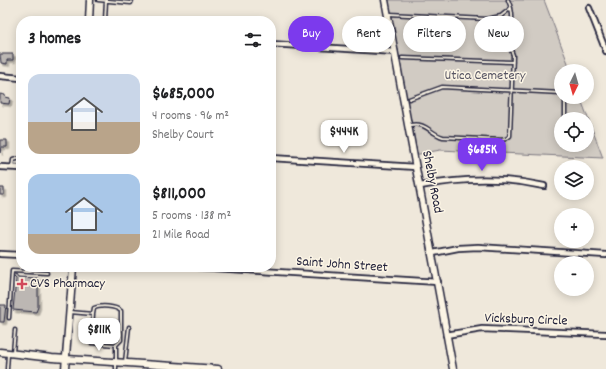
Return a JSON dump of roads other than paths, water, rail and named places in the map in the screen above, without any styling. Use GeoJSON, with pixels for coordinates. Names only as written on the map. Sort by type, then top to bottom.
{"type":"FeatureCollection","features":[{"type":"Feature","properties":{"kind":"street"},"geometry":{"type":"LineString","coordinates":[[89,16],[90,0]]}},
{"type":"Feature","properties":{"kind":"street","name":"Shelby Road"},"geometry":{"type":"LineString","coordinates":[[386,0],[388,14]]}},
{"type":"Feature","properties":{"kind":"street"},"geometry":{"type":"LineString","coordinates":[[589,8],[606,51]]}},
{"type":"Feature","properties":{"kind":"street"},"geometry":{"type":"LineString","coordinates":[[276,44],[342,49]]}},
{"type":"Feature","properties":{"kind":"street","name":"Shelby Road"},"geometry":{"type":"LineString","coordinates":[[395,52],[433,253],[453,369]]}},
{"type":"Feature","properties":{"kind":"street"},"geometry":{"type":"LineString","coordinates":[[0,76],[16,78]]}},
{"type":"Feature","properties":{"kind":"street"},"geometry":{"type":"LineString","coordinates":[[276,158],[416,167]]}},
{"type":"Feature","properties":{"kind":"street"},"geometry":{"type":"LineString","coordinates":[[0,167],[16,168]]}},
{"type":"Feature","properties":{"kind":"street"},"geometry":{"type":"LineString","coordinates":[[420,186],[471,180],[530,182],[544,186]]}},
{"type":"Feature","properties":{"kind":"street"},"geometry":{"type":"LineString","coordinates":[[433,253],[458,248],[478,247],[606,255]]}},
{"type":"Feature","properties":{"kind":"street"},"geometry":{"type":"LineString","coordinates":[[0,254],[16,255]]}},
{"type":"Feature","properties":{"kind":"street"},"geometry":{"type":"LineString","coordinates":[[66,369],[73,272]]}},
{"type":"Feature","properties":{"kind":"street","name":"Saint John Street"},"geometry":{"type":"LineString","coordinates":[[276,272],[438,282]]}},
{"type":"Feature","properties":{"kind":"street","name":"Vicksburg Circle"},"geometry":{"type":"LineString","coordinates":[[446,335],[482,328],[606,334]]}},
{"type":"Feature","properties":{"kind":"street"},"geometry":{"type":"LineString","coordinates":[[0,352],[116,366],[125,363],[218,369]]}},
{"type":"Feature","properties":{"kind":"lane"},"geometry":{"type":"LineString","coordinates":[[98,0],[131,3],[132,0]]}},
{"type":"Feature","properties":{"kind":"lane"},"geometry":{"type":"LineString","coordinates":[[105,16],[106,0]]}},
{"type":"Feature","properties":{"kind":"lane"},"geometry":{"type":"LineString","coordinates":[[408,125],[419,124],[426,126],[437,135],[443,137],[506,139],[510,132],[513,62],[511,50],[504,43],[504,39],[510,29],[512,21],[511,8],[508,0]]}},
{"type":"Feature","properties":{"kind":"lane"},"geometry":{"type":"LineString","coordinates":[[388,14],[486,19],[501,16],[511,8]]}},
{"type":"Feature","properties":{"kind":"lane"},"geometry":{"type":"LineString","coordinates":[[402,58],[513,62]]}},
{"type":"Feature","properties":{"kind":"lane"},"geometry":{"type":"LineString","coordinates":[[409,99],[442,87],[554,93]]}},
{"type":"Feature","properties":{"kind":"lane"},"geometry":{"type":"LineString","coordinates":[[12,168],[13,160],[16,159]]}},
{"type":"Feature","properties":{"kind":"lane"},"geometry":{"type":"LineString","coordinates":[[9,318],[12,271],[16,271]]}},
{"type":"Feature","properties":{"kind":"lane"},"geometry":{"type":"LineString","coordinates":[[25,272],[47,273]]}},
{"type":"Feature","properties":{"kind":"lane"},"geometry":{"type":"LineString","coordinates":[[116,345],[91,343],[92,314],[94,308],[98,306],[115,307],[121,310],[121,340],[116,345],[116,366]]}},
{"type":"Feature","properties":{"kind":"lane"},"geometry":{"type":"LineString","coordinates":[[70,312],[92,314]]}},
{"type":"Feature","properties":{"kind":"lane"},"geometry":{"type":"LineString","coordinates":[[125,363],[129,327]]}},
{"type":"Feature","properties":{"kind":"lane"},"geometry":{"type":"LineString","coordinates":[[7,369],[15,330]]}},
{"type":"Feature","properties":{"kind":"place","name":"CVS Pharmacy"},"geometry":{"type":"Point","coordinates":[22,284]}},
{"type":"Feature","properties":{"kind":"park label","name":"Utica Cemetery"},"geometry":{"type":"Point","coordinates":[485,76]}}]}
